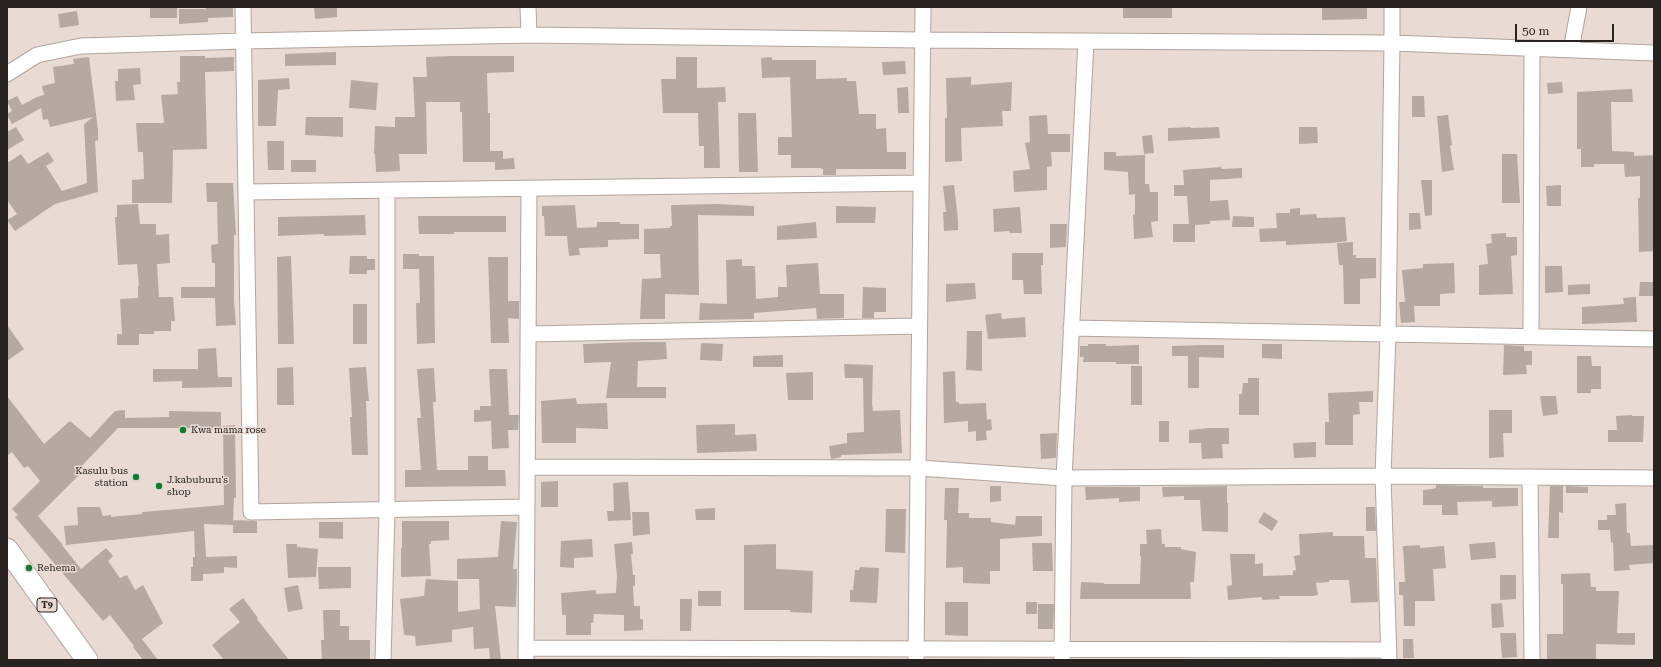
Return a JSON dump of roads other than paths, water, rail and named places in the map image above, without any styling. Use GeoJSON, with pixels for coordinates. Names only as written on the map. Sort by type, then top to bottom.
{"type":"FeatureCollection","features":[{"type":"Feature","properties":{"kind":"highway","name":"T9"},"geometry":{"type":"LineString","coordinates":[[7,549],[87,660]]}},
{"type":"Feature","properties":{"kind":"street"},"geometry":{"type":"LineString","coordinates":[[243,7],[251,512],[387,511],[527,507]]}},
{"type":"Feature","properties":{"kind":"street"},"geometry":{"type":"LineString","coordinates":[[528,7],[529,35]]}},
{"type":"Feature","properties":{"kind":"street"},"geometry":{"type":"LineString","coordinates":[[916,655],[923,7]]}},
{"type":"Feature","properties":{"kind":"street"},"geometry":{"type":"LineString","coordinates":[[529,188],[526,654],[1389,655],[1383,476],[1388,334],[1392,7]]}},
{"type":"Feature","properties":{"kind":"street"},"geometry":{"type":"LineString","coordinates":[[1571,50],[1579,7]]}},
{"type":"Feature","properties":{"kind":"street"},"geometry":{"type":"LineString","coordinates":[[7,74],[37,55],[81,46],[529,35],[922,40],[1392,43],[1654,53]]}},
{"type":"Feature","properties":{"kind":"street"},"geometry":{"type":"LineString","coordinates":[[1061,655],[1064,478],[1086,41]]}},
{"type":"Feature","properties":{"kind":"street"},"geometry":{"type":"LineString","coordinates":[[1531,336],[1532,48]]}},
{"type":"Feature","properties":{"kind":"street"},"geometry":{"type":"LineString","coordinates":[[246,192],[920,183]]}},
{"type":"Feature","properties":{"kind":"street"},"geometry":{"type":"LineString","coordinates":[[383,660],[387,511],[387,190]]}},
{"type":"Feature","properties":{"kind":"street"},"geometry":{"type":"LineString","coordinates":[[528,334],[919,326]]}},
{"type":"Feature","properties":{"kind":"street"},"geometry":{"type":"LineString","coordinates":[[1071,328],[1654,339]]}},
{"type":"Feature","properties":{"kind":"street"},"geometry":{"type":"LineString","coordinates":[[527,468],[919,468],[1064,478],[1383,476],[1654,478]]}},
{"type":"Feature","properties":{"kind":"street"},"geometry":{"type":"LineString","coordinates":[[1530,477],[1532,660]]}},
{"type":"Feature","properties":{"kind":"place","name":"Kwa mama rose"},"geometry":{"type":"Point","coordinates":[183,430]}},
{"type":"Feature","properties":{"kind":"place","name":"Kasulu bus station"},"geometry":{"type":"Point","coordinates":[136,477]}},
{"type":"Feature","properties":{"kind":"place","name":"J.kabuburu's shop"},"geometry":{"type":"Point","coordinates":[159,486]}},
{"type":"Feature","properties":{"kind":"place","name":"Rehema"},"geometry":{"type":"Point","coordinates":[29,568]}}]}
